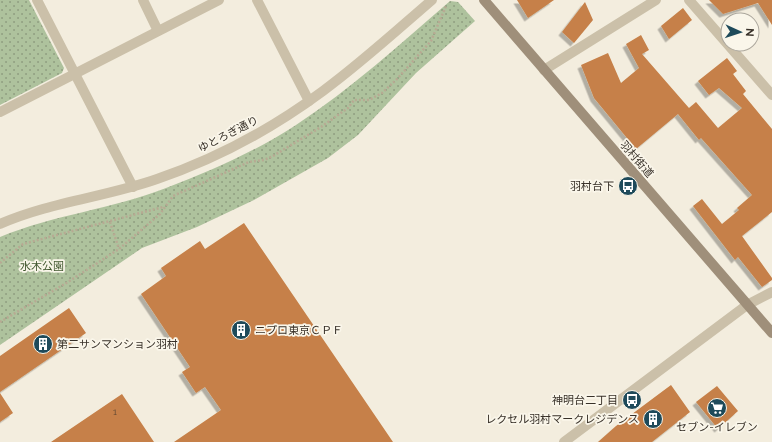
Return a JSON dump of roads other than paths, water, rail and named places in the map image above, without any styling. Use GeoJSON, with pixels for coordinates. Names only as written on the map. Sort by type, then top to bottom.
{"type":"FeatureCollection","features":[{"type":"Feature","properties":{"kind":"main road","name":"羽村街道"},"geometry":{"type":"LineString","coordinates":[[484,0],[772,333]]}},
{"type":"Feature","properties":{"kind":"street"},"geometry":{"type":"LineString","coordinates":[[37,0],[133,187]]}},
{"type":"Feature","properties":{"kind":"street"},"geometry":{"type":"LineString","coordinates":[[143,0],[158,31]]}},
{"type":"Feature","properties":{"kind":"street"},"geometry":{"type":"LineString","coordinates":[[0,112],[219,0]]}},
{"type":"Feature","properties":{"kind":"street"},"geometry":{"type":"LineString","coordinates":[[257,0],[309,101]]}},
{"type":"Feature","properties":{"kind":"street","name":"ゆとろぎ通り"},"geometry":{"type":"LineString","coordinates":[[0,224],[40,210],[133,187],[159,178],[229,148],[260,132],[309,101],[360,62],[432,0]]}},
{"type":"Feature","properties":{"kind":"street"},"geometry":{"type":"LineString","coordinates":[[544,70],[656,0]]}},
{"type":"Feature","properties":{"kind":"street"},"geometry":{"type":"LineString","coordinates":[[689,0],[772,95]]}},
{"type":"Feature","properties":{"kind":"street"},"geometry":{"type":"LineString","coordinates":[[568,441],[747,305],[772,292]]}},
{"type":"Feature","properties":{"kind":"place","name":"羽村台下"},"geometry":{"type":"Point","coordinates":[628,186]}},
{"type":"Feature","properties":{"kind":"place","name":"ニプロ東京ＣＰＦ"},"geometry":{"type":"Point","coordinates":[241,330]}},
{"type":"Feature","properties":{"kind":"place","name":"第二サンマンション羽村"},"geometry":{"type":"Point","coordinates":[43,344]}},
{"type":"Feature","properties":{"kind":"place","name":"神明台二丁目"},"geometry":{"type":"Point","coordinates":[632,400]}},
{"type":"Feature","properties":{"kind":"place","name":"セブン-イレブン"},"geometry":{"type":"Point","coordinates":[717,408]}},
{"type":"Feature","properties":{"kind":"place","name":"レクセル羽村マークレジデンス"},"geometry":{"type":"Point","coordinates":[653,419]}},
{"type":"Feature","properties":{"kind":"park label","name":"水木公園"},"geometry":{"type":"Point","coordinates":[42,266]}}]}
